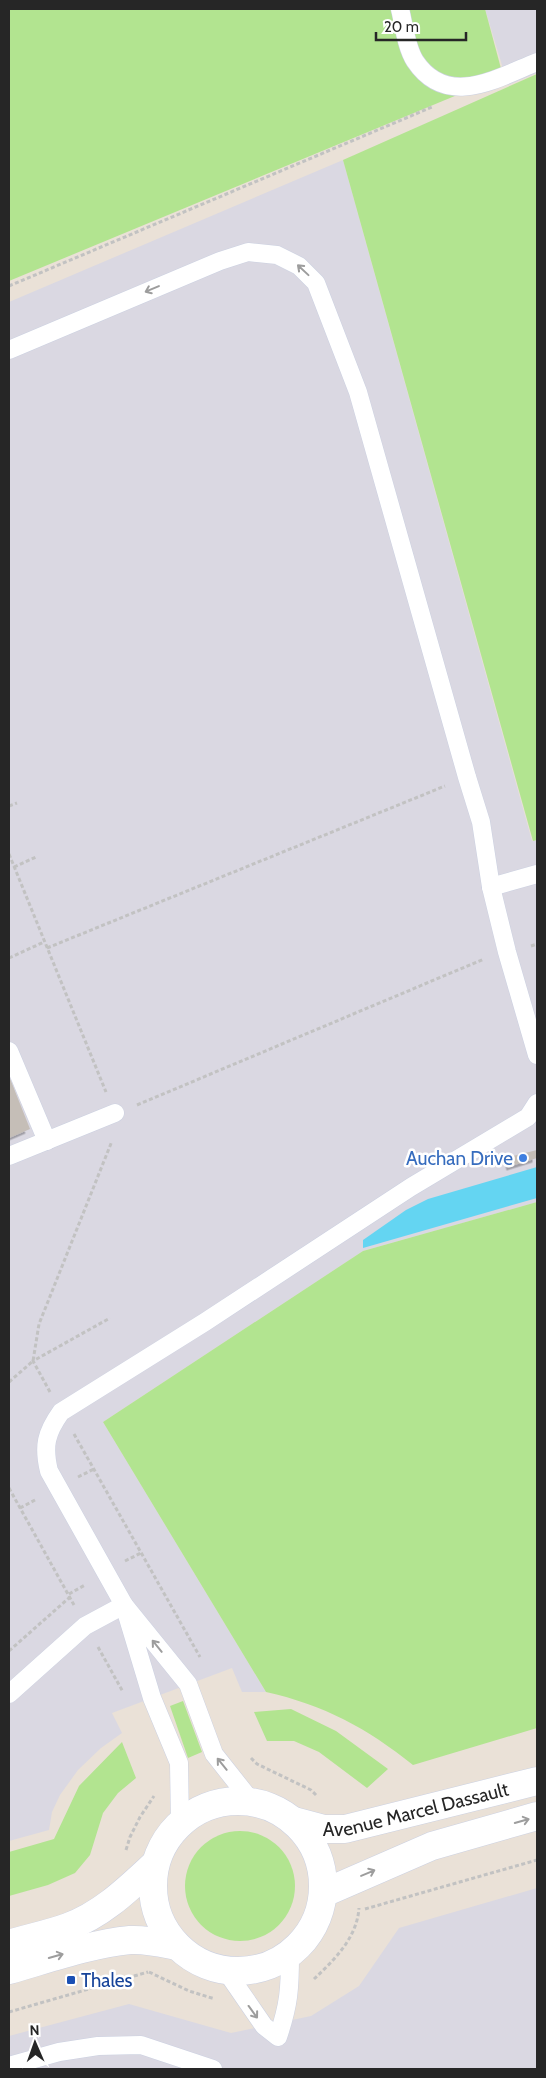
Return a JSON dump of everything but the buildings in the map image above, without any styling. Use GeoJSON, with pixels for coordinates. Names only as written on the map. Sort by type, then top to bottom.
{"type":"FeatureCollection","features":[{"type":"Feature","properties":{"kind":"main road","name":"Avenue Marcel Dassault"},"geometry":{"type":"LineString","coordinates":[[294,1821],[324,1829],[345,1829],[537,1781]]}},
{"type":"Feature","properties":{"kind":"main road"},"geometry":{"type":"LineString","coordinates":[[227,1801],[252,1802],[274,1809],[294,1821],[311,1841],[322,1866],[324,1893],[318,1916],[307,1937],[290,1954],[270,1966],[249,1971],[226,1971],[200,1963],[177,1946],[160,1922],[152,1894],[155,1864],[165,1842],[180,1823],[202,1809],[227,1801]]}},
{"type":"Feature","properties":{"kind":"main road","name":"Avenue Marcel Dassault"},"geometry":{"type":"LineString","coordinates":[[324,1893],[432,1846],[537,1816]]}},
{"type":"Feature","properties":{"kind":"main road"},"geometry":{"type":"LineString","coordinates":[[9,1944],[69,1927],[96,1914],[120,1896],[155,1864]]}},
{"type":"Feature","properties":{"kind":"main road"},"geometry":{"type":"LineString","coordinates":[[9,1970],[69,1953],[131,1940],[177,1946]]}},
{"type":"Feature","properties":{"kind":"lane"},"geometry":{"type":"LineString","coordinates":[[400,9],[414,60],[428,75],[448,86],[467,88],[486,84],[537,62]]}},
{"type":"Feature","properties":{"kind":"lane"},"geometry":{"type":"LineString","coordinates":[[9,350],[220,261],[248,252],[277,255],[298,266],[316,284],[358,392],[481,822],[491,887],[507,952],[537,1055]]}},
{"type":"Feature","properties":{"kind":"lane"},"geometry":{"type":"LineString","coordinates":[[491,887],[537,874]]}},
{"type":"Feature","properties":{"kind":"lane"},"geometry":{"type":"LineString","coordinates":[[9,1051],[47,1141]]}},
{"type":"Feature","properties":{"kind":"lane"},"geometry":{"type":"LineString","coordinates":[[252,1802],[214,1754],[188,1684],[124,1605],[49,1471],[45,1456],[47,1438],[52,1425],[61,1412],[204,1322],[411,1187],[528,1117],[537,1103]]}},
{"type":"Feature","properties":{"kind":"lane"},"geometry":{"type":"LineString","coordinates":[[9,1156],[115,1114]]}},
{"type":"Feature","properties":{"kind":"lane"},"geometry":{"type":"LineString","coordinates":[[9,1694],[85,1626],[124,1605]]}},
{"type":"Feature","properties":{"kind":"lane"},"geometry":{"type":"LineString","coordinates":[[124,1605],[152,1698],[179,1763],[180,1823]]}},
{"type":"Feature","properties":{"kind":"lane"},"geometry":{"type":"LineString","coordinates":[[226,1971],[264,2026],[278,2037],[287,2010],[290,1992],[290,1954]]}},
{"type":"Feature","properties":{"kind":"lane"},"geometry":{"type":"LineString","coordinates":[[9,2066],[59,2052],[98,2046],[141,2045],[213,2069]]}},
{"type":"Feature","properties":{"kind":"path"},"geometry":{"type":"LineString","coordinates":[[9,286],[440,103]]}},
{"type":"Feature","properties":{"kind":"path"},"geometry":{"type":"LineString","coordinates":[[47,948],[467,777]]}},
{"type":"Feature","properties":{"kind":"path"},"geometry":{"type":"LineString","coordinates":[[9,806],[17,803]]}},
{"type":"Feature","properties":{"kind":"path"},"geometry":{"type":"LineString","coordinates":[[14,867],[36,857]]}},
{"type":"Feature","properties":{"kind":"path"},"geometry":{"type":"LineString","coordinates":[[9,958],[44,942]]}},
{"type":"Feature","properties":{"kind":"path"},"geometry":{"type":"LineString","coordinates":[[115,1114],[481,960],[537,944]]}},
{"type":"Feature","properties":{"kind":"path"},"geometry":{"type":"LineString","coordinates":[[110,1318],[33,1361],[201,1658]]}},
{"type":"Feature","properties":{"kind":"path"},"geometry":{"type":"LineString","coordinates":[[9,1488],[126,1698]]}},
{"type":"Feature","properties":{"kind":"path"},"geometry":{"type":"LineString","coordinates":[[9,1651],[70,1597]]}},
{"type":"Feature","properties":{"kind":"path"},"geometry":{"type":"LineString","coordinates":[[245,1754],[257,1764],[312,1790],[345,1829]]}},
{"type":"Feature","properties":{"kind":"path"},"geometry":{"type":"LineString","coordinates":[[120,1896],[124,1857],[130,1837],[155,1793]]}},
{"type":"Feature","properties":{"kind":"path"},"geometry":{"type":"LineString","coordinates":[[360,1911],[537,1860]]}},
{"type":"Feature","properties":{"kind":"path"},"geometry":{"type":"LineString","coordinates":[[9,2012],[148,1972]]}},
{"type":"Feature","properties":{"kind":"shaded area"},"geometry":{"type":"Polygon","coordinates":[[[485,9],[537,9],[537,73],[508,85],[485,9]]]}},
{"type":"Feature","properties":{"kind":"shaded area"},"geometry":{"type":"Polygon","coordinates":[[[343,160],[532,841],[537,840],[537,1202],[363,1251],[103,1422],[266,1692],[242,1692],[232,1668],[112,1713],[122,1733],[101,1748],[78,1770],[60,1795],[52,1812],[49,1830],[9,1841],[9,302],[343,160]]]}},
{"type":"Feature","properties":{"kind":"shaded area"},"geometry":{"type":"Polygon","coordinates":[[[537,1888],[537,2069],[9,2069],[9,2036],[129,2004],[231,2033],[311,2016],[359,1986],[399,1928],[537,1888]]]}},
{"type":"Feature","properties":{"kind":"green space"},"geometry":{"type":"Polygon","coordinates":[[[9,9],[485,9],[503,76],[9,281],[9,9]]]}},
{"type":"Feature","properties":{"kind":"green space"},"geometry":{"type":"Polygon","coordinates":[[[537,74],[537,840],[533,841],[343,160],[537,74]]]}},
{"type":"Feature","properties":{"kind":"green space"},"geometry":{"type":"Polygon","coordinates":[[[537,1202],[537,1728],[413,1765],[362,1729],[326,1711],[287,1697],[266,1692],[103,1422],[363,1251],[537,1202]]]}},
{"type":"Feature","properties":{"kind":"green space"},"geometry":{"type":"Polygon","coordinates":[[[183,1701],[202,1752],[188,1758],[170,1706],[183,1701]]]}},
{"type":"Feature","properties":{"kind":"green space"},"geometry":{"type":"Polygon","coordinates":[[[291,1709],[336,1731],[388,1769],[367,1788],[319,1752],[294,1741],[267,1741],[254,1712],[291,1709]]]}},
{"type":"Feature","properties":{"kind":"green space"},"geometry":{"type":"Polygon","coordinates":[[[122,1742],[136,1778],[118,1793],[103,1813],[90,1855],[75,1873],[48,1885],[9,1896],[9,1852],[54,1839],[79,1786],[122,1742]]]}},
{"type":"Feature","properties":{"kind":"green space"},"geometry":{"type":"Polygon","coordinates":[[[240,1831],[261,1835],[279,1847],[291,1865],[295,1886],[291,1907],[279,1925],[261,1937],[240,1941],[219,1937],[201,1925],[189,1907],[185,1886],[189,1865],[201,1847],[219,1835],[240,1831]]]}},
{"type":"Feature","properties":{"kind":"water"},"geometry":{"type":"Polygon","coordinates":[[[537,1167],[537,1198],[363,1248],[363,1240],[406,1210],[428,1199],[537,1167]]]}},
{"type":"Feature","properties":{"kind":"place","name":"Auchan Drive"},"geometry":{"type":"Point","coordinates":[523,1158]}},
{"type":"Feature","properties":{"kind":"place","name":"Thales"},"geometry":{"type":"Point","coordinates":[71,1980]}}]}
